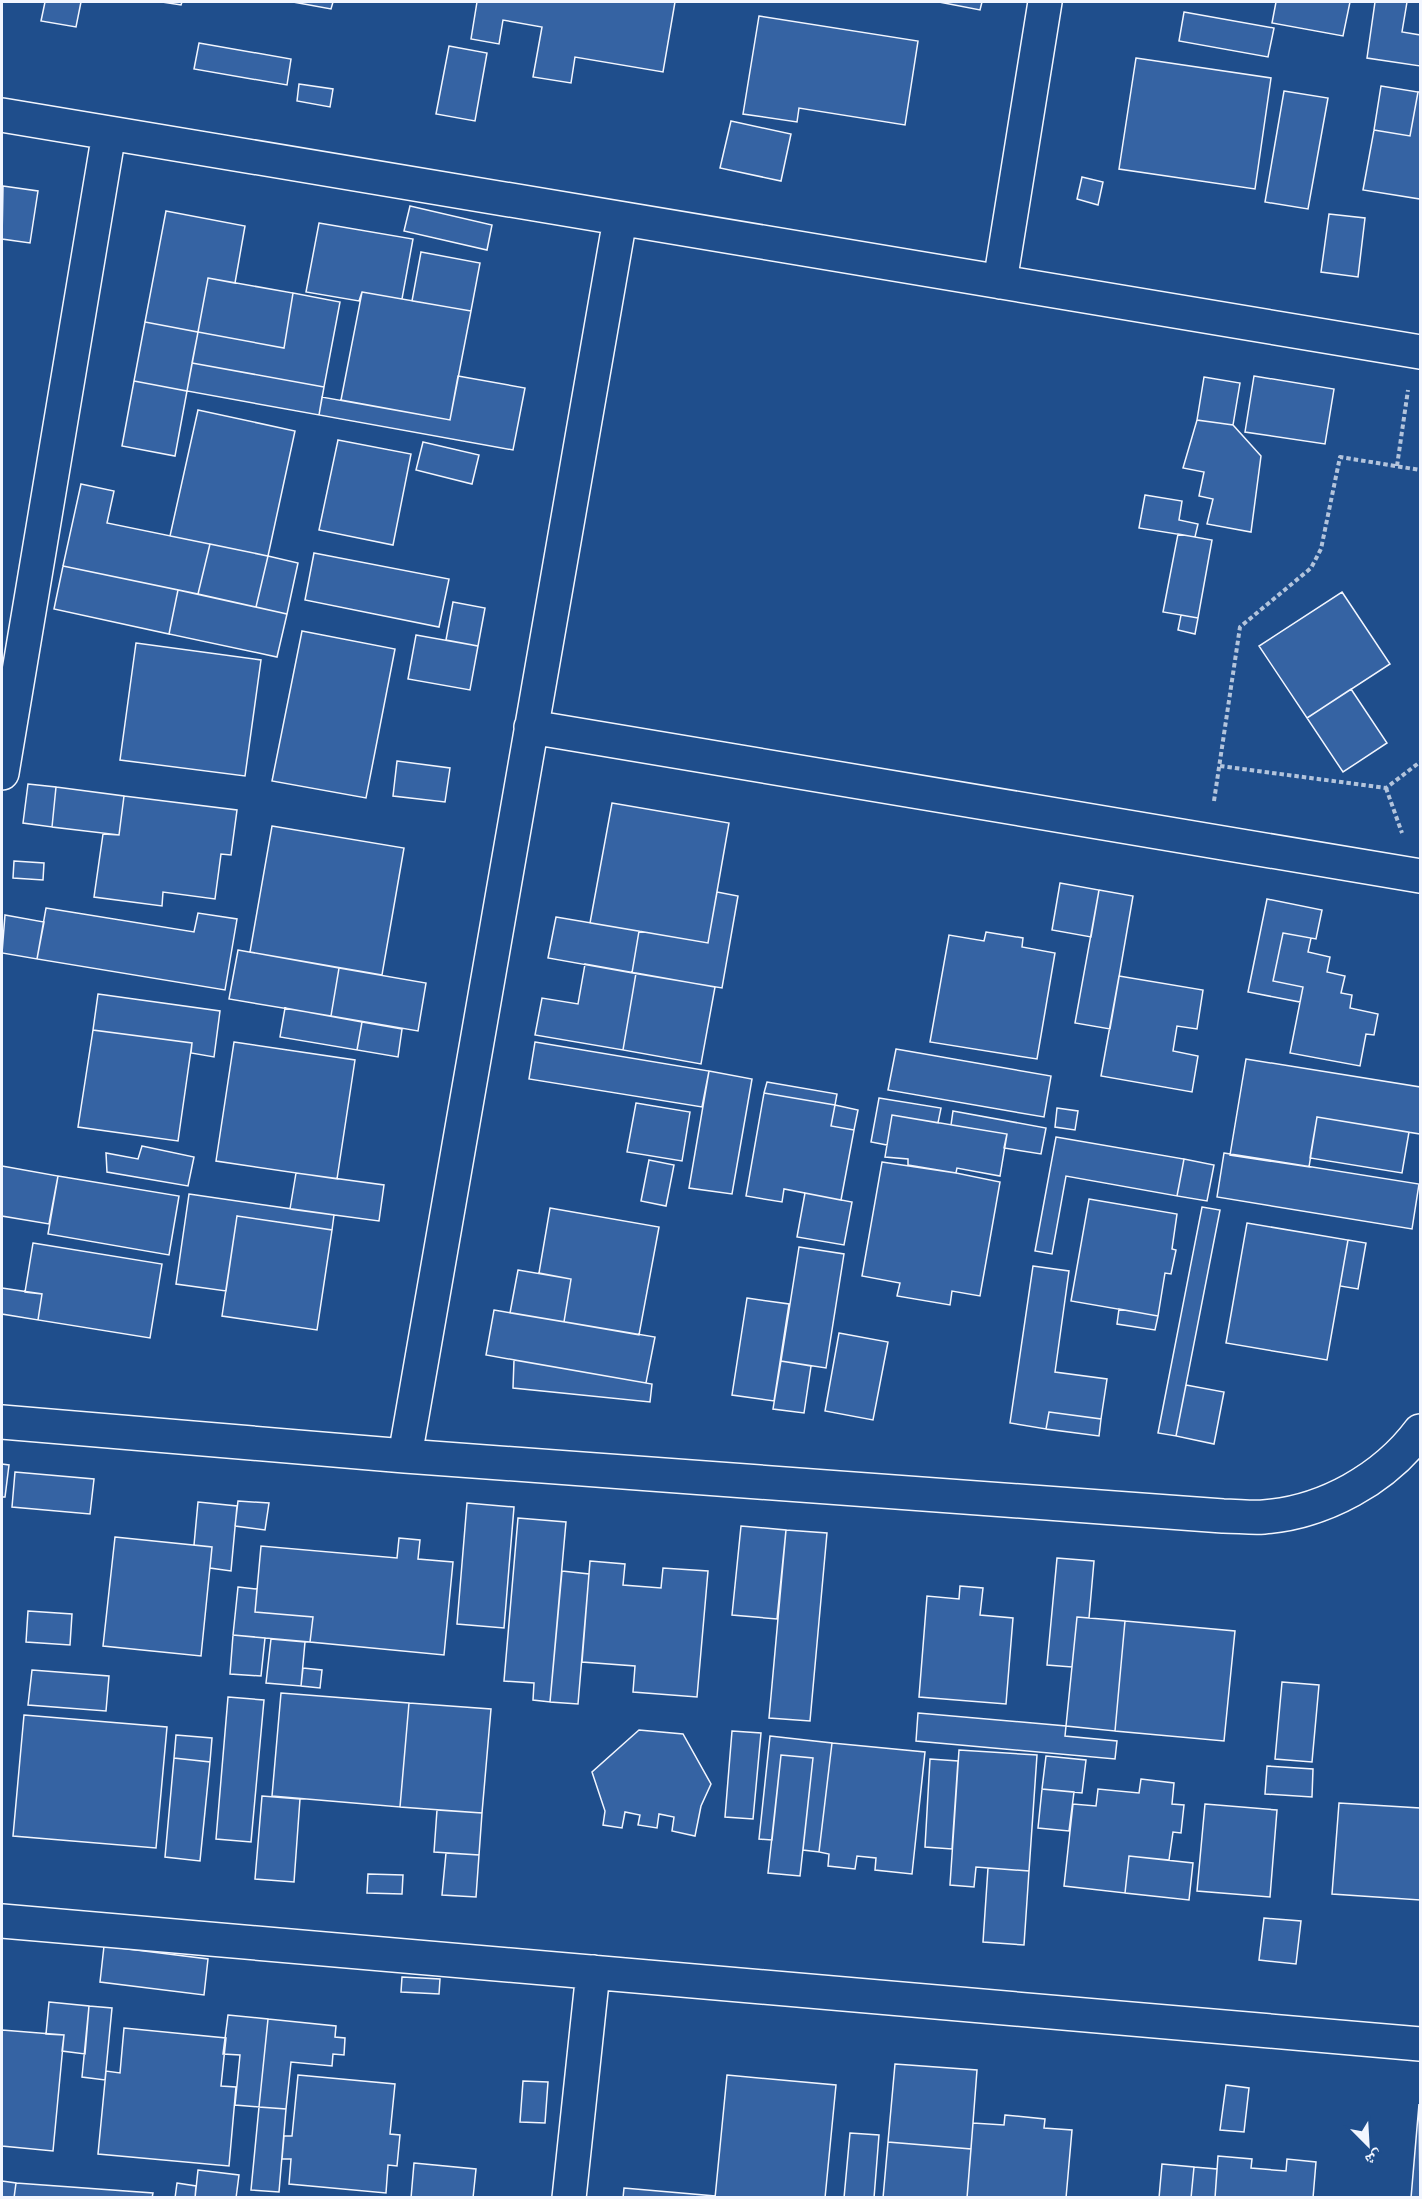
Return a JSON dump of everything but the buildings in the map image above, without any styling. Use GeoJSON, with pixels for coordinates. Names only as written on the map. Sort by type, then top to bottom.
{"type":"FeatureCollection","features":[{"type":"Feature","properties":{"kind":"street"},"geometry":{"type":"LineString","coordinates":[[1000,282],[1045,2]]}},
{"type":"Feature","properties":{"kind":"street"},"geometry":{"type":"LineString","coordinates":[[2,115],[1417,351]]}},
{"type":"Feature","properties":{"kind":"street"},"geometry":{"type":"LineString","coordinates":[[2,773],[109,133]]}},
{"type":"Feature","properties":{"kind":"street"},"geometry":{"type":"LineString","coordinates":[[405,1456],[620,219]]}},
{"type":"Feature","properties":{"kind":"street"},"geometry":{"type":"LineString","coordinates":[[531,727],[1420,876]]}},
{"type":"Feature","properties":{"kind":"street"},"geometry":{"type":"LineString","coordinates":[[2,1422],[405,1456],[1223,1516],[1264,1517],[1304,1510],[1342,1495],[1378,1474],[1408,1447],[1420,1431]]}},
{"type":"Feature","properties":{"kind":"street"},"geometry":{"type":"LineString","coordinates":[[2,1921],[1420,2044]]}},
{"type":"Feature","properties":{"kind":"street"},"geometry":{"type":"LineString","coordinates":[[569,2198],[593,1972]]}},
{"type":"Feature","properties":{"kind":"path"},"geometry":{"type":"LineString","coordinates":[[1396,466],[1417,351]]}},
{"type":"Feature","properties":{"kind":"path"},"geometry":{"type":"LineString","coordinates":[[1420,471],[1340,457],[1321,549],[1311,568],[1240,627],[1220,766],[1386,788],[1420,762]]}}]}
